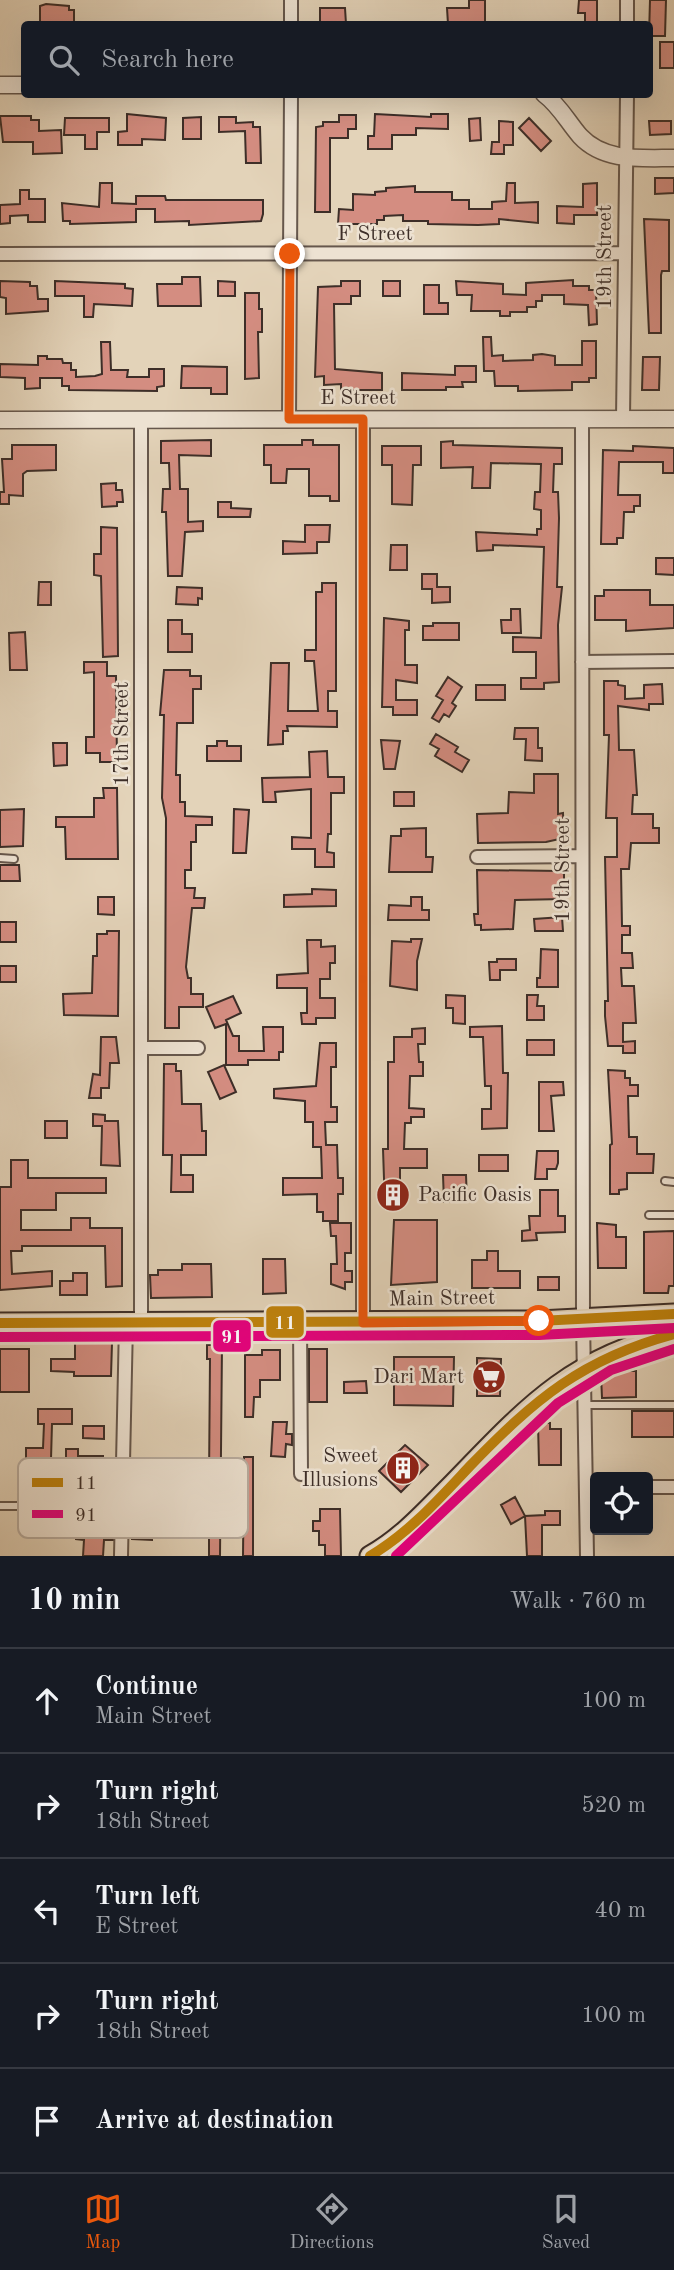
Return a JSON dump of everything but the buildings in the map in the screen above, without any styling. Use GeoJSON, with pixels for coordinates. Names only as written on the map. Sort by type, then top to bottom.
{"type":"FeatureCollection","features":[{"type":"Feature","properties":{"kind":"main road","name":"Main Street"},"geometry":{"type":"LineString","coordinates":[[0,1323],[363,1323],[583,1320],[674,1314]]}},
{"type":"Feature","properties":{"kind":"main road"},"geometry":{"type":"LineString","coordinates":[[370,1556],[408,1529],[526,1409],[584,1366],[614,1351],[674,1334]]}},
{"type":"Feature","properties":{"kind":"street"},"geometry":{"type":"LineString","coordinates":[[291,0],[291,21]]}},
{"type":"Feature","properties":{"kind":"street"},"geometry":{"type":"LineString","coordinates":[[627,0],[627,21]]}},
{"type":"Feature","properties":{"kind":"street"},"geometry":{"type":"LineString","coordinates":[[0,85],[21,85]]}},
{"type":"Feature","properties":{"kind":"street"},"geometry":{"type":"LineString","coordinates":[[289,419],[291,98]]}},
{"type":"Feature","properties":{"kind":"street"},"geometry":{"type":"LineString","coordinates":[[549,98],[558,105],[580,136],[594,148],[624,157],[674,158]]}},
{"type":"Feature","properties":{"kind":"street","name":"19th Street"},"geometry":{"type":"LineString","coordinates":[[623,419],[624,157],[627,98]]}},
{"type":"Feature","properties":{"kind":"street","name":"F Street"},"geometry":{"type":"LineString","coordinates":[[0,254],[624,253]]}},
{"type":"Feature","properties":{"kind":"street","name":"17th Street"},"geometry":{"type":"LineString","coordinates":[[125,1458],[133,1323],[141,1048],[141,419]]}},
{"type":"Feature","properties":{"kind":"street"},"geometry":{"type":"LineString","coordinates":[[363,419],[363,1323]]}},
{"type":"Feature","properties":{"kind":"street","name":"19th Street"},"geometry":{"type":"LineString","coordinates":[[582,419],[583,1320],[590,1472]]}},
{"type":"Feature","properties":{"kind":"street","name":"E Street"},"geometry":{"type":"LineString","coordinates":[[0,420],[674,419]]}},
{"type":"Feature","properties":{"kind":"street"},"geometry":{"type":"LineString","coordinates":[[582,662],[674,661]]}},
{"type":"Feature","properties":{"kind":"street"},"geometry":{"type":"LineString","coordinates":[[477,856],[582,856]]}},
{"type":"Feature","properties":{"kind":"street"},"geometry":{"type":"LineString","coordinates":[[141,1048],[198,1048]]}},
{"type":"Feature","properties":{"kind":"street"},"geometry":{"type":"LineString","coordinates":[[300,1323],[301,1474]]}},
{"type":"Feature","properties":{"kind":"street"},"geometry":{"type":"LineString","coordinates":[[653,1487],[674,1487]]}},
{"type":"Feature","properties":{"kind":"street","name":"19th Street"},"geometry":{"type":"LineString","coordinates":[[587,1556],[590,1504]]}},
{"type":"Feature","properties":{"kind":"street","name":"17th Street"},"geometry":{"type":"LineString","coordinates":[[121,1538],[121,1556]]}},
{"type":"Feature","properties":{"kind":"lane"},"geometry":{"type":"LineString","coordinates":[[0,858],[14,859]]}},
{"type":"Feature","properties":{"kind":"lane"},"geometry":{"type":"LineString","coordinates":[[665,1181],[674,1182]]}},
{"type":"Feature","properties":{"kind":"lane"},"geometry":{"type":"LineString","coordinates":[[649,1215],[674,1215]]}},
{"type":"Feature","properties":{"kind":"lane"},"geometry":{"type":"LineString","coordinates":[[585,1405],[674,1405]]}},
{"type":"Feature","properties":{"kind":"lane"},"geometry":{"type":"LineString","coordinates":[[0,1506],[18,1506]]}},
{"type":"Feature","properties":{"kind":"transit line","name":"11"},"geometry":{"type":"LineString","coordinates":[[0,1323],[539,1321],[674,1314]]}},
{"type":"Feature","properties":{"kind":"transit line","name":"91"},"geometry":{"type":"LineString","coordinates":[[0,1337],[539,1335],[674,1328]]}},
{"type":"Feature","properties":{"kind":"transit line","name":"11"},"geometry":{"type":"LineString","coordinates":[[370,1556],[411,1526],[516,1421],[562,1384],[612,1356],[674,1334]]}},
{"type":"Feature","properties":{"kind":"transit line","name":"91"},"geometry":{"type":"LineString","coordinates":[[396,1556],[558,1403],[611,1370],[674,1349]]}},
{"type":"Feature","properties":{"kind":"place","name":"Pacific Oasis"},"geometry":{"type":"Point","coordinates":[393,1195]}},
{"type":"Feature","properties":{"kind":"place","name":"Dari Mart"},"geometry":{"type":"Point","coordinates":[489,1377]}},
{"type":"Feature","properties":{"kind":"place","name":"Sweet Illusions"},"geometry":{"type":"Point","coordinates":[403,1468]}},
{"type":"Feature","properties":{"kind":"route"},"geometry":{"type":"LineString","coordinates":[[290,254],[289,419],[363,419],[363,1323],[539,1321]]}}]}
